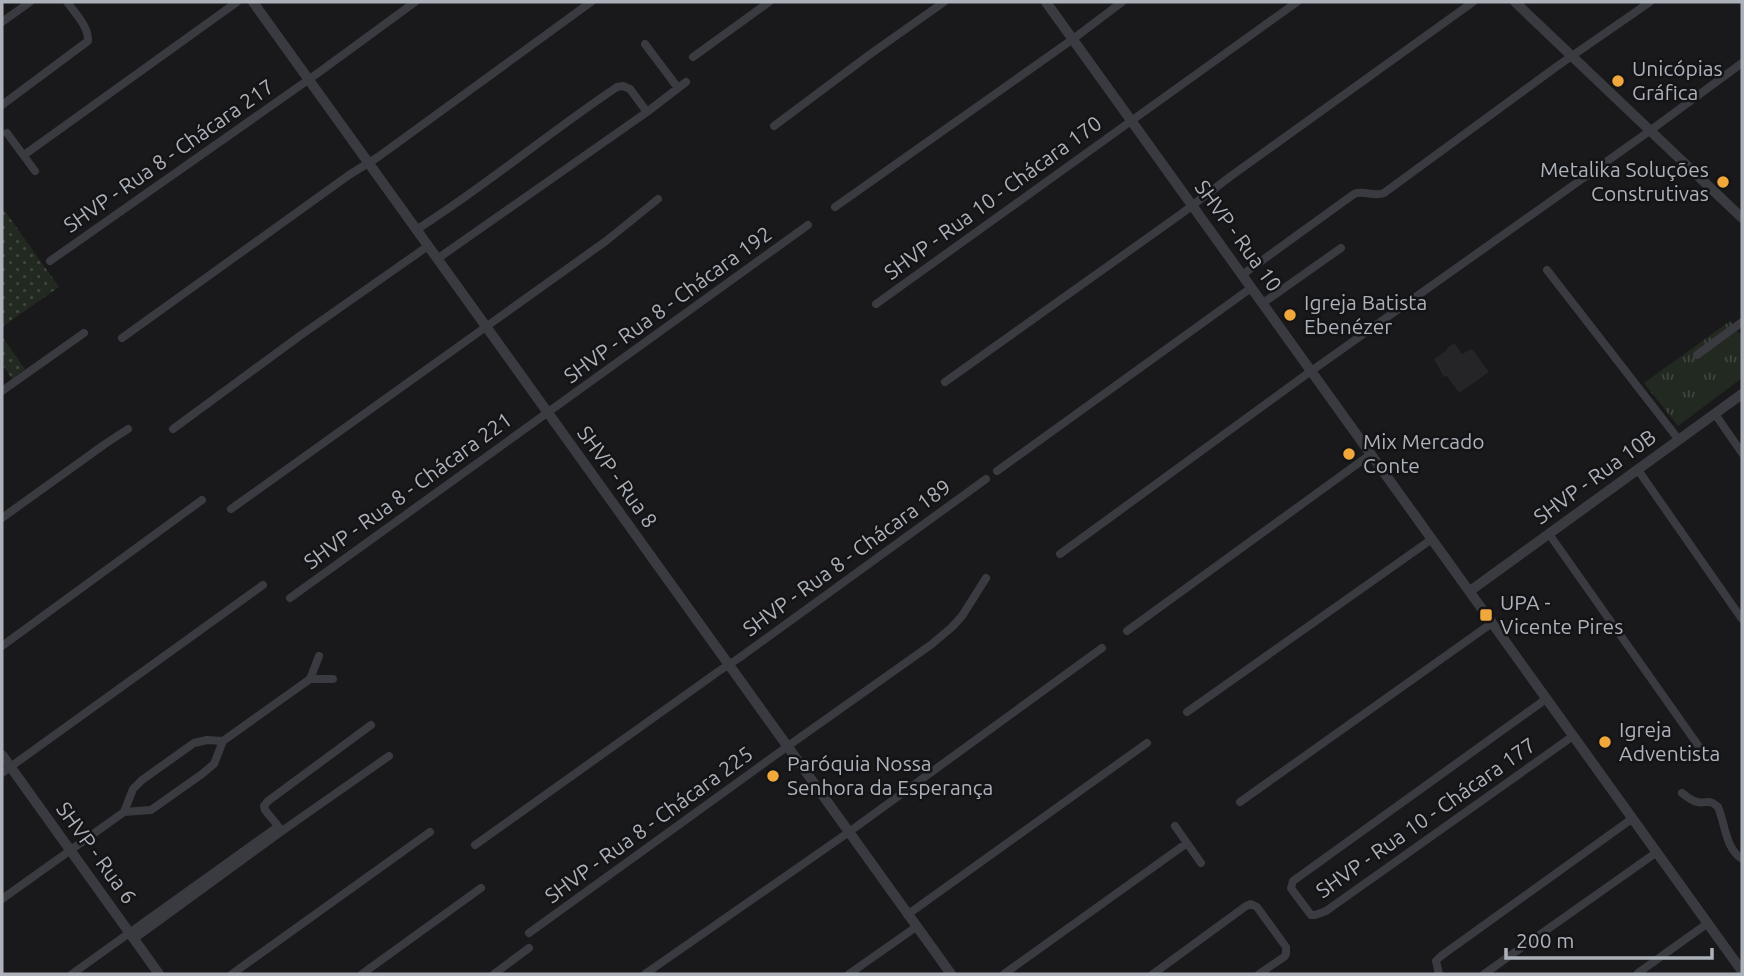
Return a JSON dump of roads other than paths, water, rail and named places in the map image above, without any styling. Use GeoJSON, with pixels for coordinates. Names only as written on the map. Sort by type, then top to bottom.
{"type":"FeatureCollection","features":[{"type":"Feature","properties":{"kind":"street"},"geometry":{"type":"LineString","coordinates":[[2,22],[30,2]]}},
{"type":"Feature","properties":{"kind":"street"},"geometry":{"type":"LineString","coordinates":[[24,155],[237,2]]}},
{"type":"Feature","properties":{"kind":"street","name":"SHVP - Rua 8"},"geometry":{"type":"LineString","coordinates":[[253,2],[951,974]]}},
{"type":"Feature","properties":{"kind":"street","name":"SHVP - Rua 8 - Chácara 217"},"geometry":{"type":"LineString","coordinates":[[50,261],[415,2]]}},
{"type":"Feature","properties":{"kind":"street"},"geometry":{"type":"LineString","coordinates":[[121,338],[367,162],[378,157],[591,2]]}},
{"type":"Feature","properties":{"kind":"street"},"geometry":{"type":"LineString","coordinates":[[693,57],[769,2]]}},
{"type":"Feature","properties":{"kind":"street"},"geometry":{"type":"LineString","coordinates":[[774,126],[944,2]]}},
{"type":"Feature","properties":{"kind":"street","name":"SHVP - Rua 10"},"geometry":{"type":"LineString","coordinates":[[1046,2],[1742,971]]}},
{"type":"Feature","properties":{"kind":"street"},"geometry":{"type":"LineString","coordinates":[[835,207],[1122,2]]}},
{"type":"Feature","properties":{"kind":"street","name":"SHVP - Rua 10 - Chácara 170"},"geometry":{"type":"LineString","coordinates":[[876,304],[1297,2]]}},
{"type":"Feature","properties":{"kind":"street"},"geometry":{"type":"LineString","coordinates":[[945,383],[1473,2]]}},
{"type":"Feature","properties":{"kind":"street"},"geometry":{"type":"LineString","coordinates":[[1515,2],[1742,218]]}},
{"type":"Feature","properties":{"kind":"street"},"geometry":{"type":"LineString","coordinates":[[1242,275],[1354,194],[1384,193],[1650,2]]}},
{"type":"Feature","properties":{"kind":"street"},"geometry":{"type":"LineString","coordinates":[[2,105],[88,41],[89,35],[69,3]]}},
{"type":"Feature","properties":{"kind":"street"},"geometry":{"type":"LineString","coordinates":[[438,259],[682,85],[645,44]]}},
{"type":"Feature","properties":{"kind":"street"},"geometry":{"type":"LineString","coordinates":[[1060,554],[1742,63]]}},
{"type":"Feature","properties":{"kind":"street"},"geometry":{"type":"LineString","coordinates":[[416,230],[495,177],[617,88],[626,86],[647,112]]}},
{"type":"Feature","properties":{"kind":"street"},"geometry":{"type":"LineString","coordinates":[[7,133],[35,171]]}},
{"type":"Feature","properties":{"kind":"street"},"geometry":{"type":"LineString","coordinates":[[231,509],[606,241],[659,199]]}},
{"type":"Feature","properties":{"kind":"street","name":"SHVP - Rua 8 - Chácara 192"},"geometry":{"type":"LineString","coordinates":[[548,413],[808,225]]}},
{"type":"Feature","properties":{"kind":"street"},"geometry":{"type":"LineString","coordinates":[[173,429],[428,246]]}},
{"type":"Feature","properties":{"kind":"street"},"geometry":{"type":"LineString","coordinates":[[1262,303],[1341,248]]}},
{"type":"Feature","properties":{"kind":"street"},"geometry":{"type":"LineString","coordinates":[[1547,270],[1679,440]]}},
{"type":"Feature","properties":{"kind":"street"},"geometry":{"type":"LineString","coordinates":[[997,471],[1251,288]]}},
{"type":"Feature","properties":{"kind":"street"},"geometry":{"type":"LineString","coordinates":[[1697,355],[1742,322]]}},
{"type":"Feature","properties":{"kind":"street"},"geometry":{"type":"LineString","coordinates":[[2,391],[84,333]]}},
{"type":"Feature","properties":{"kind":"street","name":"SHVP - Rua 10B"},"geometry":{"type":"LineString","coordinates":[[1470,591],[1742,394]]}},
{"type":"Feature","properties":{"kind":"street","name":"SHVP - Rua 8 - Chácara 221"},"geometry":{"type":"LineString","coordinates":[[290,598],[548,413]]}},
{"type":"Feature","properties":{"kind":"street"},"geometry":{"type":"LineString","coordinates":[[1715,414],[1742,453]]}},
{"type":"Feature","properties":{"kind":"street"},"geometry":{"type":"LineString","coordinates":[[2,518],[128,429]]}},
{"type":"Feature","properties":{"kind":"street"},"geometry":{"type":"LineString","coordinates":[[1127,631],[1371,454]]}},
{"type":"Feature","properties":{"kind":"street"},"geometry":{"type":"LineString","coordinates":[[1638,470],[1742,619]]}},
{"type":"Feature","properties":{"kind":"street","name":"SHVP - Rua 8 - Chácara 189"},"geometry":{"type":"LineString","coordinates":[[475,845],[986,479]]}},
{"type":"Feature","properties":{"kind":"street"},"geometry":{"type":"LineString","coordinates":[[2,646],[202,500]]}},
{"type":"Feature","properties":{"kind":"street"},"geometry":{"type":"LineString","coordinates":[[1549,534],[1700,748]]}},
{"type":"Feature","properties":{"kind":"street"},"geometry":{"type":"LineString","coordinates":[[1187,712],[1432,538]]}},
{"type":"Feature","properties":{"kind":"street","name":"SHVP - Rua 8 - Chácara 225"},"geometry":{"type":"LineString","coordinates":[[529,933],[942,636],[962,616],[986,578]]}},
{"type":"Feature","properties":{"kind":"street"},"geometry":{"type":"LineString","coordinates":[[6,770],[263,585]]}},
{"type":"Feature","properties":{"kind":"street"},"geometry":{"type":"LineString","coordinates":[[1240,802],[1492,623]]}},
{"type":"Feature","properties":{"kind":"street"},"geometry":{"type":"LineString","coordinates":[[645,974],[849,832],[1102,648]]}},
{"type":"Feature","properties":{"kind":"street"},"geometry":{"type":"LineString","coordinates":[[2,899],[124,812],[151,810],[202,774],[215,764],[223,741],[310,679],[319,656]]}},
{"type":"Feature","properties":{"kind":"street"},"geometry":{"type":"LineString","coordinates":[[310,679],[333,679]]}},
{"type":"Feature","properties":{"kind":"street","name":"SHVP - Rua 10 - Chácara 177"},"geometry":{"type":"LineString","coordinates":[[1546,699],[1293,881],[1291,888],[1307,911],[1311,915],[1326,911],[1573,736]]}},
{"type":"Feature","properties":{"kind":"street"},"geometry":{"type":"LineString","coordinates":[[278,830],[265,810],[264,806],[268,801],[371,725]]}},
{"type":"Feature","properties":{"kind":"street"},"geometry":{"type":"LineString","coordinates":[[124,812],[138,783],[194,743],[223,741]]}},
{"type":"Feature","properties":{"kind":"street"},"geometry":{"type":"LineString","coordinates":[[908,915],[1147,743]]}},
{"type":"Feature","properties":{"kind":"street","name":"SHVP - Rua 6"},"geometry":{"type":"LineString","coordinates":[[2,755],[6,770],[71,850],[159,974]]}},
{"type":"Feature","properties":{"kind":"street"},"geometry":{"type":"LineString","coordinates":[[72,974],[132,936],[278,830],[388,756]]}},
{"type":"Feature","properties":{"kind":"street"},"geometry":{"type":"LineString","coordinates":[[1682,793],[1693,801],[1707,801],[1718,807],[1732,848],[1742,859]]}},
{"type":"Feature","properties":{"kind":"street"},"geometry":{"type":"LineString","coordinates":[[1439,974],[1436,961],[1441,956],[1633,818]]}},
{"type":"Feature","properties":{"kind":"street"},"geometry":{"type":"LineString","coordinates":[[1175,826],[1201,863]]}},
{"type":"Feature","properties":{"kind":"street"},"geometry":{"type":"LineString","coordinates":[[232,974],[430,832]]}},
{"type":"Feature","properties":{"kind":"street"},"geometry":{"type":"LineString","coordinates":[[1004,974],[1188,843]]}},
{"type":"Feature","properties":{"kind":"street"},"geometry":{"type":"LineString","coordinates":[[1484,974],[1657,852]]}},
{"type":"Feature","properties":{"kind":"street"},"geometry":{"type":"LineString","coordinates":[[362,974],[481,888]]}},
{"type":"Feature","properties":{"kind":"street"},"geometry":{"type":"LineString","coordinates":[[1153,974],[1251,904],[1257,907],[1286,947],[1284,957],[1259,974]]}},
{"type":"Feature","properties":{"kind":"street"},"geometry":{"type":"LineString","coordinates":[[1638,972],[1707,923]]}},
{"type":"Feature","properties":{"kind":"street"},"geometry":{"type":"LineString","coordinates":[[849,974],[916,927]]}},
{"type":"Feature","properties":{"kind":"street"},"geometry":{"type":"LineString","coordinates":[[494,974],[529,948]]}},
{"type":"Feature","properties":{"kind":"place","name":"Unicópias Gráfica"},"geometry":{"type":"Point","coordinates":[1618,81]}},
{"type":"Feature","properties":{"kind":"place","name":"Metalika Soluções Construtivas"},"geometry":{"type":"Point","coordinates":[1723,182]}},
{"type":"Feature","properties":{"kind":"place","name":"Igreja Batista Ebenézer"},"geometry":{"type":"Point","coordinates":[1290,315]}},
{"type":"Feature","properties":{"kind":"place","name":"Mix Mercado Conte"},"geometry":{"type":"Point","coordinates":[1349,454]}},
{"type":"Feature","properties":{"kind":"place","name":"UPA - Vicente Pires"},"geometry":{"type":"Point","coordinates":[1486,615]}},
{"type":"Feature","properties":{"kind":"place","name":"Igreja Adventista"},"geometry":{"type":"Point","coordinates":[1605,742]}},
{"type":"Feature","properties":{"kind":"place","name":"Paróquia Nossa Senhora da Esperança"},"geometry":{"type":"Point","coordinates":[773,776]}}]}
